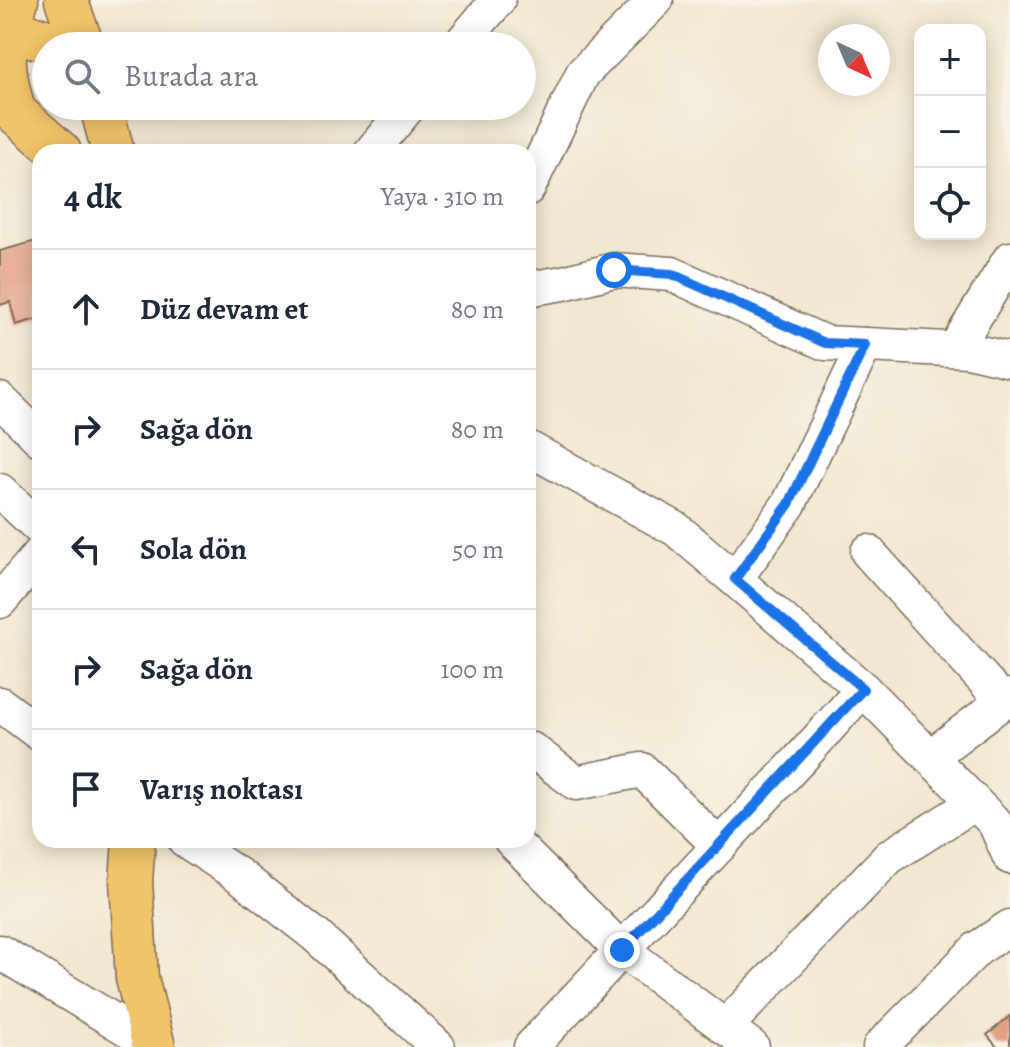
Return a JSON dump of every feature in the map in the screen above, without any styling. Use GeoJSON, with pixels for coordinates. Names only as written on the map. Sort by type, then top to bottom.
{"type":"FeatureCollection","features":[{"type":"Feature","properties":{"kind":"main road"},"geometry":{"type":"LineString","coordinates":[[66,0],[78,32]]}},
{"type":"Feature","properties":{"kind":"main road"},"geometry":{"type":"LineString","coordinates":[[33,32],[9,19],[3,49],[5,111],[49,144]]}},
{"type":"Feature","properties":{"kind":"main road"},"geometry":{"type":"LineString","coordinates":[[105,120],[111,144]]}},
{"type":"Feature","properties":{"kind":"main road"},"geometry":{"type":"LineString","coordinates":[[133,848],[131,881],[137,978],[154,1046]]}},
{"type":"Feature","properties":{"kind":"street"},"geometry":{"type":"LineString","coordinates":[[471,32],[498,0]]}},
{"type":"Feature","properties":{"kind":"street"},"geometry":{"type":"LineString","coordinates":[[536,171],[583,73],[656,0]]}},
{"type":"Feature","properties":{"kind":"street"},"geometry":{"type":"LineString","coordinates":[[378,144],[397,120]]}},
{"type":"Feature","properties":{"kind":"street"},"geometry":{"type":"LineString","coordinates":[[955,349],[1010,259]]}},
{"type":"Feature","properties":{"kind":"street"},"geometry":{"type":"LineString","coordinates":[[536,287],[614,270],[672,274],[825,343],[955,349],[1010,360]]}},
{"type":"Feature","properties":{"kind":"street"},"geometry":{"type":"LineString","coordinates":[[735,579],[789,504],[865,345]]}},
{"type":"Feature","properties":{"kind":"street"},"geometry":{"type":"LineString","coordinates":[[0,400],[32,431]]}},
{"type":"Feature","properties":{"kind":"street"},"geometry":{"type":"LineString","coordinates":[[536,452],[676,529],[735,579],[863,689],[995,823],[1010,857]]}},
{"type":"Feature","properties":{"kind":"street"},"geometry":{"type":"LineString","coordinates":[[0,491],[32,521]]}},
{"type":"Feature","properties":{"kind":"street"},"geometry":{"type":"LineString","coordinates":[[868,552],[1007,698],[930,757]]}},
{"type":"Feature","properties":{"kind":"street"},"geometry":{"type":"LineString","coordinates":[[0,601],[32,563]]}},
{"type":"Feature","properties":{"kind":"street"},"geometry":{"type":"LineString","coordinates":[[531,1047],[863,689]]}},
{"type":"Feature","properties":{"kind":"street"},"geometry":{"type":"LineString","coordinates":[[0,704],[32,728]]}},
{"type":"Feature","properties":{"kind":"street"},"geometry":{"type":"LineString","coordinates":[[536,753],[576,783],[642,770],[719,846]]}},
{"type":"Feature","properties":{"kind":"street"},"geometry":{"type":"LineString","coordinates":[[725,1027],[889,857],[975,803]]}},
{"type":"Feature","properties":{"kind":"street"},"geometry":{"type":"LineString","coordinates":[[197,848],[240,876],[315,935],[438,1047]]}},
{"type":"Feature","properties":{"kind":"street"},"geometry":{"type":"LineString","coordinates":[[519,848],[622,950],[752,1047]]}},
{"type":"Feature","properties":{"kind":"street"},"geometry":{"type":"LineString","coordinates":[[1010,908],[1010,914]]}},
{"type":"Feature","properties":{"kind":"street"},"geometry":{"type":"LineString","coordinates":[[880,1047],[977,949],[1010,927]]}},
{"type":"Feature","properties":{"kind":"street"},"geometry":{"type":"LineString","coordinates":[[0,952],[154,1046]]}},
{"type":"Feature","properties":{"kind":"building"},"geometry":{"type":"Polygon","coordinates":[[[32,242],[32,320],[16,325],[10,302],[0,305],[0,251],[32,242]]]}},
{"type":"Feature","properties":{"kind":"building"},"geometry":{"type":"Polygon","coordinates":[[[1010,1016],[1010,1047],[997,1047],[987,1035],[1010,1016]]]}},
{"type":"Feature","properties":{"kind":"route"},"geometry":{"type":"LineString","coordinates":[[614,270],[672,274],[825,343],[865,345],[789,504],[735,579],[863,689],[622,950]]}}]}
